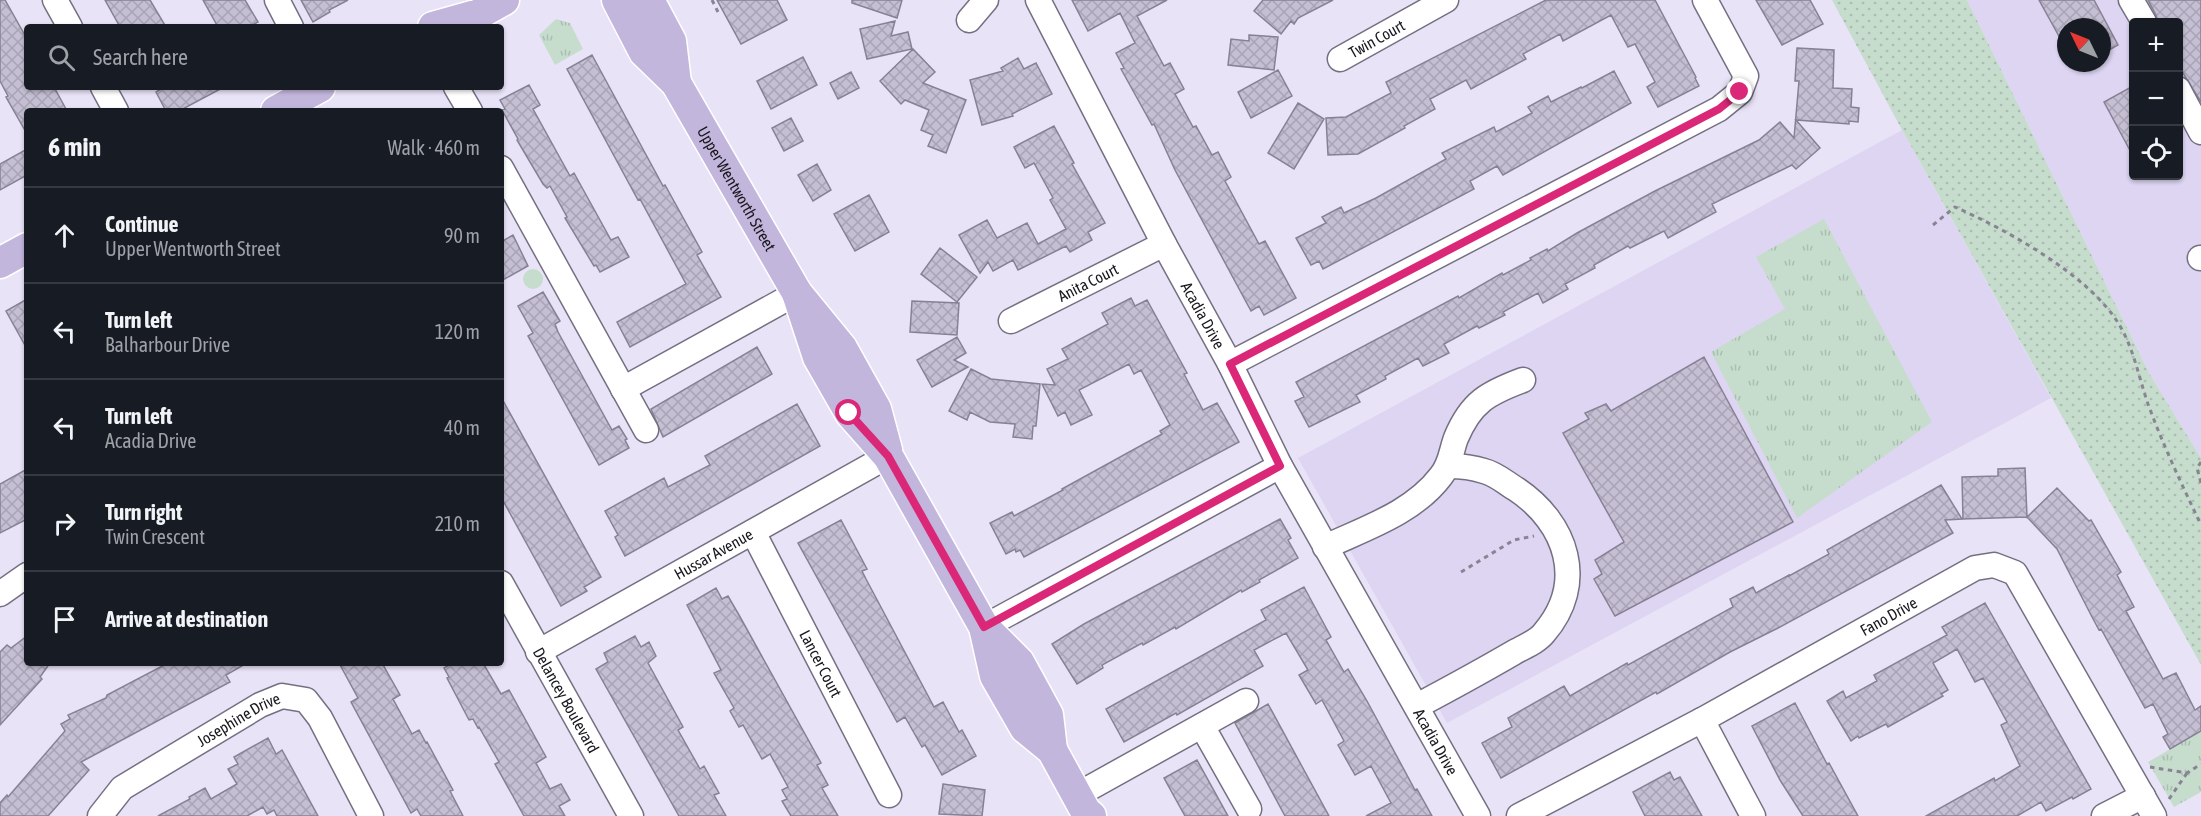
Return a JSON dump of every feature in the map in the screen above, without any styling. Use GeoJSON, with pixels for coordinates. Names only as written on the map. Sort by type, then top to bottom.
{"type":"FeatureCollection","features":[{"type":"Feature","properties":{"kind":"main road"},"geometry":{"type":"LineString","coordinates":[[430,24],[456,0]]}},
{"type":"Feature","properties":{"kind":"main road"},"geometry":{"type":"LineString","coordinates":[[444,24],[480,14],[504,0]]}},
{"type":"Feature","properties":{"kind":"main road","name":"Upper Wentworth Street"},"geometry":{"type":"LineString","coordinates":[[616,0],[644,51],[676,83],[797,293],[842,348],[876,409],[888,456],[984,627],[1019,662],[1048,715],[1052,750],[1085,810]]}},
{"type":"Feature","properties":{"kind":"main road","name":"Upper Wentworth Street"},"geometry":{"type":"LineString","coordinates":[[649,0],[671,41],[676,83]]}},
{"type":"Feature","properties":{"kind":"main road"},"geometry":{"type":"LineString","coordinates":[[282,108],[314,90]]}},
{"type":"Feature","properties":{"kind":"main road"},"geometry":{"type":"LineString","coordinates":[[0,263],[24,250]]}},
{"type":"Feature","properties":{"kind":"street"},"geometry":{"type":"LineString","coordinates":[[55,0],[68,24]]}},
{"type":"Feature","properties":{"kind":"street"},"geometry":{"type":"LineString","coordinates":[[277,0],[289,24]]}},
{"type":"Feature","properties":{"kind":"street"},"geometry":{"type":"LineString","coordinates":[[969,20],[986,0]]}},
{"type":"Feature","properties":{"kind":"street","name":"Acadia Drive"},"geometry":{"type":"LineString","coordinates":[[1038,0],[1164,244],[1230,364],[1280,466],[1478,816]]}},
{"type":"Feature","properties":{"kind":"street","name":"Twin Court"},"geometry":{"type":"LineString","coordinates":[[1340,59],[1446,0]]}},
{"type":"Feature","properties":{"kind":"street"},"geometry":{"type":"LineString","coordinates":[[1230,364],[1719,109],[1740,92],[1746,76],[1705,0]]}},
{"type":"Feature","properties":{"kind":"street"},"geometry":{"type":"LineString","coordinates":[[2131,0],[2142,18]]}},
{"type":"Feature","properties":{"kind":"street"},"geometry":{"type":"LineString","coordinates":[[105,90],[114,108]]}},
{"type":"Feature","properties":{"kind":"street"},"geometry":{"type":"LineString","coordinates":[[458,90],[468,108]]}},
{"type":"Feature","properties":{"kind":"street"},"geometry":{"type":"LineString","coordinates":[[2183,98],[2201,132]]}},
{"type":"Feature","properties":{"kind":"street"},"geometry":{"type":"LineString","coordinates":[[504,173],[646,430]]}},
{"type":"Feature","properties":{"kind":"street","name":"Anita Court"},"geometry":{"type":"LineString","coordinates":[[1011,321],[1164,244]]}},
{"type":"Feature","properties":{"kind":"street"},"geometry":{"type":"LineString","coordinates":[[623,389],[797,293]]}},
{"type":"Feature","properties":{"kind":"street"},"geometry":{"type":"LineString","coordinates":[[1325,547],[1416,502],[1448,466],[1456,439],[1469,412],[1492,392],[1522,380]]}},
{"type":"Feature","properties":{"kind":"street","name":"Hussar Avenue"},"geometry":{"type":"LineString","coordinates":[[538,652],[888,456]]}},
{"type":"Feature","properties":{"kind":"street"},"geometry":{"type":"LineString","coordinates":[[984,627],[1280,466]]}},
{"type":"Feature","properties":{"kind":"street"},"geometry":{"type":"LineString","coordinates":[[1417,706],[1542,636],[1557,618],[1568,574],[1566,555],[1553,524],[1544,512],[1526,496],[1487,471],[1448,466]]}},
{"type":"Feature","properties":{"kind":"street","name":"Lancer Court"},"geometry":{"type":"LineString","coordinates":[[753,532],[888,795]]}},
{"type":"Feature","properties":{"kind":"street","name":"Fano Drive"},"geometry":{"type":"LineString","coordinates":[[1519,816],[1702,720],[1975,568],[1994,565],[2015,573],[2153,806]]}},
{"type":"Feature","properties":{"kind":"street"},"geometry":{"type":"LineString","coordinates":[[0,594],[24,577]]}},
{"type":"Feature","properties":{"kind":"street","name":"Delancey Boulevard"},"geometry":{"type":"LineString","coordinates":[[504,589],[631,816]]}},
{"type":"Feature","properties":{"kind":"street","name":"Josephine Drive"},"geometry":{"type":"LineString","coordinates":[[100,816],[122,788],[260,705],[282,696],[306,699],[320,718],[370,816]]}},
{"type":"Feature","properties":{"kind":"street"},"geometry":{"type":"LineString","coordinates":[[1085,810],[1202,726],[1246,701]]}},
{"type":"Feature","properties":{"kind":"street"},"geometry":{"type":"LineString","coordinates":[[1702,720],[1753,816]]}},
{"type":"Feature","properties":{"kind":"street"},"geometry":{"type":"LineString","coordinates":[[1202,726],[1249,810]]}},
{"type":"Feature","properties":{"kind":"street"},"geometry":{"type":"LineString","coordinates":[[2104,816],[2153,806]]}},
{"type":"Feature","properties":{"kind":"path"},"geometry":{"type":"LineString","coordinates":[[712,0],[718,12]]}},
{"type":"Feature","properties":{"kind":"path"},"geometry":{"type":"LineString","coordinates":[[1933,225],[1955,207],[2033,247],[2098,298],[2120,326],[2139,371],[2144,393],[2166,453],[2201,525]]}},
{"type":"Feature","properties":{"kind":"path"},"geometry":{"type":"LineString","coordinates":[[2201,462],[2197,468],[2201,483]]}},
{"type":"Feature","properties":{"kind":"path"},"geometry":{"type":"LineString","coordinates":[[1461,572],[1500,546],[1514,540],[1536,536],[1553,524]]}},
{"type":"Feature","properties":{"kind":"path"},"geometry":{"type":"LineString","coordinates":[[2125,762],[2187,773]]}},
{"type":"Feature","properties":{"kind":"path"},"geometry":{"type":"LineString","coordinates":[[2153,806],[2187,773],[2201,764]]}},
{"type":"Feature","properties":{"kind":"shaded area"},"geometry":{"type":"Polygon","coordinates":[[[1967,0],[2201,0],[2201,458],[2149,373],[1967,0]]]}},
{"type":"Feature","properties":{"kind":"shaded area"},"geometry":{"type":"Polygon","coordinates":[[[1902,130],[2051,398],[1447,723],[1298,458],[1902,130]]]}},
{"type":"Feature","properties":{"kind":"green space"},"geometry":{"type":"Polygon","coordinates":[[[1832,0],[1967,0],[2149,373],[2201,458],[2201,665],[1902,130],[1832,0]]]}},
{"type":"Feature","properties":{"kind":"green space"},"geometry":{"type":"Polygon","coordinates":[[[556,19],[570,23],[583,49],[555,65],[539,35],[556,19]]]}},
{"type":"Feature","properties":{"kind":"green space"},"geometry":{"type":"Polygon","coordinates":[[[1824,219],[1932,422],[1797,518],[1711,352],[1785,309],[1756,257],[1824,219]]]}},
{"type":"Feature","properties":{"kind":"green space"},"geometry":{"type":"Polygon","coordinates":[[[529,269],[537,269],[543,275],[543,283],[537,289],[529,289],[523,283],[523,275],[529,269]]]}},
{"type":"Feature","properties":{"kind":"green space"},"geometry":{"type":"Polygon","coordinates":[[[2201,731],[2201,792],[2174,807],[2148,762],[2201,731]]]}},
{"type":"Feature","properties":{"kind":"building"},"geometry":{"type":"Polygon","coordinates":[[[0,0],[5,0],[24,34],[24,90],[56,90],[65,108],[24,108],[24,129],[6,97],[8,96],[0,81],[0,0]]]}},
{"type":"Feature","properties":{"kind":"building"},"geometry":{"type":"Polygon","coordinates":[[[105,0],[150,0],[164,24],[118,24],[105,0]]]}},
{"type":"Feature","properties":{"kind":"building"},"geometry":{"type":"Polygon","coordinates":[[[203,0],[245,0],[258,22],[254,24],[216,24],[203,0]]]}},
{"type":"Feature","properties":{"kind":"building"},"geometry":{"type":"Polygon","coordinates":[[[301,0],[348,0],[313,22],[301,0]]]}},
{"type":"Feature","properties":{"kind":"building"},"geometry":{"type":"Polygon","coordinates":[[[717,0],[777,0],[787,20],[741,44],[717,0]]]}},
{"type":"Feature","properties":{"kind":"building"},"geometry":{"type":"Polygon","coordinates":[[[852,0],[902,0],[897,18],[852,3],[852,0]]]}},
{"type":"Feature","properties":{"kind":"building"},"geometry":{"type":"Polygon","coordinates":[[[1072,0],[1167,0],[1137,16],[1164,66],[1170,63],[1184,89],[1175,94],[1193,127],[1196,126],[1212,155],[1218,152],[1231,177],[1225,181],[1259,244],[1265,241],[1296,298],[1264,315],[1259,306],[1251,311],[1175,170],[1154,124],[1152,125],[1121,69],[1124,68],[1116,53],[1135,43],[1120,13],[1088,31],[1072,0]]]}},
{"type":"Feature","properties":{"kind":"building"},"geometry":{"type":"Polygon","coordinates":[[[1263,0],[1333,0],[1298,18],[1294,24],[1291,21],[1281,34],[1254,11],[1263,0]]]}},
{"type":"Feature","properties":{"kind":"building"},"geometry":{"type":"Polygon","coordinates":[[[1546,0],[1655,0],[1699,86],[1658,107],[1647,87],[1655,82],[1635,44],[1628,47],[1611,15],[1563,41],[1560,34],[1523,54],[1526,59],[1471,89],[1466,80],[1430,99],[1435,109],[1358,154],[1328,155],[1326,118],[1346,117],[1391,93],[1386,82],[1546,0]]]}},
{"type":"Feature","properties":{"kind":"building"},"geometry":{"type":"Polygon","coordinates":[[[1756,0],[1810,0],[1823,24],[1782,45],[1756,0]]]}},
{"type":"Feature","properties":{"kind":"building"},"geometry":{"type":"Polygon","coordinates":[[[2039,0],[2094,0],[2104,18],[2057,18],[2057,33],[2039,0]]]}},
{"type":"Feature","properties":{"kind":"building"},"geometry":{"type":"Polygon","coordinates":[[[2148,0],[2201,0],[2201,102],[2183,73],[2183,18],[2157,18],[2148,0]]]}},
{"type":"Feature","properties":{"kind":"building"},"geometry":{"type":"Polygon","coordinates":[[[895,21],[891,36],[908,32],[912,49],[867,59],[860,29],[895,21]]]}},
{"type":"Feature","properties":{"kind":"building"},"geometry":{"type":"Polygon","coordinates":[[[2111,32],[2118,45],[2111,49],[2111,32]]]}},
{"type":"Feature","properties":{"kind":"building"},"geometry":{"type":"Polygon","coordinates":[[[1249,35],[1278,37],[1274,70],[1228,65],[1231,39],[1249,41],[1249,35]]]}},
{"type":"Feature","properties":{"kind":"building"},"geometry":{"type":"Polygon","coordinates":[[[1797,48],[1834,50],[1833,88],[1852,89],[1851,107],[1859,108],[1858,122],[1849,121],[1849,124],[1796,120],[1820,148],[1796,169],[1792,165],[1712,204],[1716,212],[1668,238],[1664,231],[1630,248],[1628,246],[1565,284],[1568,289],[1543,303],[1538,293],[1503,312],[1505,315],[1479,328],[1477,326],[1444,344],[1449,353],[1423,366],[1418,358],[1356,395],[1360,402],[1309,427],[1295,401],[1304,397],[1296,382],[1458,296],[1459,298],[1502,273],[1503,275],[1531,260],[1530,258],[1547,249],[1548,251],[1655,191],[1759,140],[1780,122],[1794,138],[1799,81],[1795,81],[1797,48]]]}},
{"type":"Feature","properties":{"kind":"building"},"geometry":{"type":"Polygon","coordinates":[[[913,49],[935,72],[923,83],[966,100],[946,153],[928,146],[933,135],[921,130],[929,110],[905,100],[901,104],[880,81],[913,49]]]}},
{"type":"Feature","properties":{"kind":"building"},"geometry":{"type":"Polygon","coordinates":[[[592,55],[663,186],[665,185],[702,252],[697,255],[721,297],[630,347],[617,322],[686,284],[567,69],[592,55]]]}},
{"type":"Feature","properties":{"kind":"building"},"geometry":{"type":"Polygon","coordinates":[[[803,57],[817,85],[771,109],[757,81],[803,57]]]}},
{"type":"Feature","properties":{"kind":"building"},"geometry":{"type":"Polygon","coordinates":[[[1018,58],[1024,69],[1036,63],[1052,94],[1012,114],[1013,116],[982,125],[970,80],[1003,71],[1001,68],[1018,58]]]}},
{"type":"Feature","properties":{"kind":"building"},"geometry":{"type":"Polygon","coordinates":[[[1278,70],[1292,96],[1251,118],[1238,92],[1278,70]]]}},
{"type":"Feature","properties":{"kind":"building"},"geometry":{"type":"Polygon","coordinates":[[[1614,71],[1631,103],[1503,175],[1497,166],[1470,181],[1474,189],[1323,269],[1319,261],[1311,265],[1296,238],[1326,223],[1322,217],[1341,207],[1344,213],[1376,198],[1446,159],[1442,153],[1494,127],[1496,132],[1532,113],[1528,107],[1548,96],[1551,102],[1614,71]]]}},
{"type":"Feature","properties":{"kind":"building"},"geometry":{"type":"Polygon","coordinates":[[[851,72],[859,88],[838,99],[830,83],[851,72]]]}},
{"type":"Feature","properties":{"kind":"building"},"geometry":{"type":"Polygon","coordinates":[[[529,85],[540,105],[533,109],[570,176],[574,173],[611,240],[618,237],[629,257],[600,272],[596,265],[594,266],[565,218],[567,217],[550,186],[547,188],[543,184],[517,140],[500,100],[529,85]]]}},
{"type":"Feature","properties":{"kind":"building"},"geometry":{"type":"Polygon","coordinates":[[[2129,88],[2129,149],[2104,102],[2129,88]]]}},
{"type":"Feature","properties":{"kind":"building"},"geometry":{"type":"Polygon","coordinates":[[[159,90],[218,90],[185,108],[164,108],[156,92],[159,90]]]}},
{"type":"Feature","properties":{"kind":"building"},"geometry":{"type":"Polygon","coordinates":[[[1298,103],[1324,119],[1294,169],[1268,153],[1298,103]]]}},
{"type":"Feature","properties":{"kind":"building"},"geometry":{"type":"Polygon","coordinates":[[[791,118],[803,141],[784,151],[772,128],[791,118]]]}},
{"type":"Feature","properties":{"kind":"building"},"geometry":{"type":"Polygon","coordinates":[[[1054,126],[1105,223],[1088,232],[1092,240],[1070,252],[1066,246],[1018,270],[1013,260],[993,271],[988,262],[980,273],[959,235],[987,220],[997,238],[1027,223],[1038,244],[1066,229],[1050,200],[1053,198],[1034,163],[1025,168],[1014,147],[1054,126]]]}},
{"type":"Feature","properties":{"kind":"building"},"geometry":{"type":"Polygon","coordinates":[[[24,151],[24,177],[0,190],[0,164],[24,151]]]}},
{"type":"Feature","properties":{"kind":"building"},"geometry":{"type":"Polygon","coordinates":[[[817,164],[831,190],[813,201],[798,175],[817,164]]]}},
{"type":"Feature","properties":{"kind":"building"},"geometry":{"type":"Polygon","coordinates":[[[869,195],[889,232],[855,251],[834,214],[869,195]]]}},
{"type":"Feature","properties":{"kind":"building"},"geometry":{"type":"Polygon","coordinates":[[[513,235],[528,266],[504,279],[504,240],[513,235]]]}},
{"type":"Feature","properties":{"kind":"building"},"geometry":{"type":"Polygon","coordinates":[[[940,248],[977,277],[957,302],[921,274],[940,248]]]}},
{"type":"Feature","properties":{"kind":"building"},"geometry":{"type":"Polygon","coordinates":[[[543,292],[560,321],[555,324],[558,332],[612,430],[619,426],[627,439],[625,440],[629,448],[599,465],[528,336],[533,333],[518,306],[543,292]]]}},
{"type":"Feature","properties":{"kind":"building"},"geometry":{"type":"Polygon","coordinates":[[[1131,298],[1135,306],[1147,300],[1187,373],[1184,374],[1203,410],[1217,403],[1239,442],[1024,557],[1020,550],[1016,552],[1015,549],[1006,554],[990,523],[1012,512],[1014,516],[1063,490],[1162,434],[1160,431],[1170,425],[1141,370],[1134,374],[1129,364],[1079,390],[1092,415],[1071,425],[1065,412],[1058,416],[1042,384],[1055,385],[1047,369],[1068,359],[1062,349],[1108,324],[1102,313],[1131,298]]]}},
{"type":"Feature","properties":{"kind":"building"},"geometry":{"type":"Polygon","coordinates":[[[24,301],[24,344],[6,311],[24,301]]]}},
{"type":"Feature","properties":{"kind":"building"},"geometry":{"type":"Polygon","coordinates":[[[912,301],[959,303],[957,335],[910,332],[912,301]]]}},
{"type":"Feature","properties":{"kind":"building"},"geometry":{"type":"Polygon","coordinates":[[[957,337],[966,353],[954,360],[968,367],[932,387],[917,360],[957,337]]]}},
{"type":"Feature","properties":{"kind":"building"},"geometry":{"type":"Polygon","coordinates":[[[757,347],[772,374],[663,437],[651,409],[757,347]]]}},
{"type":"Feature","properties":{"kind":"building"},"geometry":{"type":"Polygon","coordinates":[[[1704,357],[1793,522],[1615,616],[1594,579],[1602,574],[1595,560],[1624,542],[1563,433],[1589,419],[1585,413],[1606,404],[1611,411],[1704,357]]]}},
{"type":"Feature","properties":{"kind":"building"},"geometry":{"type":"Polygon","coordinates":[[[971,369],[991,379],[1040,384],[1036,426],[1033,426],[1032,439],[1013,437],[1015,424],[990,422],[970,412],[967,420],[949,411],[971,369]]]}},
{"type":"Feature","properties":{"kind":"building"},"geometry":{"type":"Polygon","coordinates":[[[504,402],[601,577],[584,587],[587,591],[561,606],[504,502],[504,402]]]}},
{"type":"Feature","properties":{"kind":"building"},"geometry":{"type":"Polygon","coordinates":[[[797,404],[820,446],[625,556],[615,537],[618,535],[605,511],[664,478],[668,487],[710,465],[705,456],[797,404]]]}},
{"type":"Feature","properties":{"kind":"building"},"geometry":{"type":"Polygon","coordinates":[[[2025,468],[2027,517],[1963,519],[1962,477],[1998,476],[1998,469],[2025,468]]]}},
{"type":"Feature","properties":{"kind":"building"},"geometry":{"type":"Polygon","coordinates":[[[24,471],[24,521],[0,533],[0,484],[24,471]]]}},
{"type":"Feature","properties":{"kind":"building"},"geometry":{"type":"Polygon","coordinates":[[[1941,485],[1962,519],[1945,520],[1953,533],[1501,778],[1482,743],[1512,727],[1508,718],[1564,686],[1570,696],[1627,663],[1628,665],[1733,607],[1730,599],[1753,587],[1756,593],[1789,576],[1829,554],[1827,550],[1941,485]]]}},
{"type":"Feature","properties":{"kind":"building"},"geometry":{"type":"Polygon","coordinates":[[[2057,488],[2089,521],[2091,520],[2121,572],[2117,575],[2134,607],[2126,611],[2163,679],[2176,673],[2195,710],[2201,706],[2201,731],[2170,749],[2163,737],[2168,734],[2153,704],[2145,708],[2101,629],[2099,630],[2057,549],[2027,517],[2057,488]]]}},
{"type":"Feature","properties":{"kind":"building"},"geometry":{"type":"Polygon","coordinates":[[[1280,519],[1291,538],[1288,540],[1298,558],[1176,629],[1175,627],[1143,645],[1142,643],[1102,665],[1103,668],[1077,684],[1052,644],[1084,624],[1280,519]]]}},
{"type":"Feature","properties":{"kind":"building"},"geometry":{"type":"Polygon","coordinates":[[[841,520],[867,569],[862,571],[934,707],[943,702],[959,732],[962,730],[976,756],[942,775],[925,745],[922,747],[905,717],[897,722],[798,543],[841,520]]]}},
{"type":"Feature","properties":{"kind":"building"},"geometry":{"type":"Polygon","coordinates":[[[1304,587],[1331,637],[1326,640],[1344,672],[1348,669],[1415,790],[1417,789],[1432,816],[1366,816],[1391,803],[1371,766],[1355,775],[1338,745],[1344,741],[1322,700],[1316,704],[1299,675],[1308,670],[1286,633],[1254,650],[1263,666],[1124,742],[1106,709],[1266,620],[1261,610],[1304,587]]]}},
{"type":"Feature","properties":{"kind":"building"},"geometry":{"type":"Polygon","coordinates":[[[716,588],[722,599],[728,596],[821,763],[817,765],[828,785],[822,788],[838,816],[791,816],[782,801],[787,799],[782,790],[788,787],[770,754],[762,759],[743,725],[739,727],[730,711],[734,708],[714,673],[721,670],[687,605],[716,588]]]}},
{"type":"Feature","properties":{"kind":"building"},"geometry":{"type":"Polygon","coordinates":[[[1985,603],[2091,789],[2046,811],[2041,802],[2017,816],[1926,816],[2020,766],[2001,725],[2007,722],[1983,678],[1975,682],[1957,649],[1933,663],[1948,690],[1941,694],[1943,696],[1888,727],[1886,724],[1851,741],[1827,701],[1843,691],[1846,698],[1877,681],[1874,675],[1947,635],[1942,627],[1985,603]]]}},
{"type":"Feature","properties":{"kind":"building"},"geometry":{"type":"Polygon","coordinates":[[[635,636],[641,647],[649,642],[656,656],[648,663],[683,727],[678,730],[700,769],[704,766],[719,793],[714,795],[726,816],[679,816],[596,669],[608,662],[604,653],[635,636]]]}},
{"type":"Feature","properties":{"kind":"building"},"geometry":{"type":"Polygon","coordinates":[[[24,638],[24,666],[48,666],[40,677],[42,679],[0,725],[0,652],[7,645],[11,648],[24,638]]]}},
{"type":"Feature","properties":{"kind":"building"},"geometry":{"type":"Polygon","coordinates":[[[162,666],[242,666],[226,675],[230,682],[81,762],[89,770],[48,816],[0,816],[0,803],[7,795],[8,797],[65,731],[61,724],[70,719],[68,715],[106,698],[107,695],[162,666]]]}},
{"type":"Feature","properties":{"kind":"building"},"geometry":{"type":"Polygon","coordinates":[[[341,666],[384,666],[400,695],[393,699],[412,734],[419,730],[427,742],[453,790],[450,791],[463,816],[421,816],[417,809],[411,813],[351,702],[358,698],[341,666]]]}},
{"type":"Feature","properties":{"kind":"building"},"geometry":{"type":"Polygon","coordinates":[[[447,666],[485,666],[501,694],[509,690],[546,757],[536,763],[550,789],[561,784],[570,800],[559,806],[565,816],[524,816],[495,764],[499,762],[479,727],[473,719],[469,720],[444,668],[447,666]]]}},
{"type":"Feature","properties":{"kind":"building"},"geometry":{"type":"Polygon","coordinates":[[[1795,703],[1858,816],[1803,816],[1780,780],[1752,726],[1795,703]]]}},
{"type":"Feature","properties":{"kind":"building"},"geometry":{"type":"Polygon","coordinates":[[[1268,704],[1329,816],[1285,816],[1235,723],[1268,704]]]}},
{"type":"Feature","properties":{"kind":"building"},"geometry":{"type":"Polygon","coordinates":[[[268,738],[276,754],[282,750],[318,816],[277,816],[274,810],[267,814],[263,807],[247,816],[158,816],[205,788],[211,799],[237,784],[228,769],[238,764],[234,757],[268,738]]]}},
{"type":"Feature","properties":{"kind":"building"},"geometry":{"type":"Polygon","coordinates":[[[1197,760],[1228,816],[1185,816],[1164,778],[1197,760]]]}},
{"type":"Feature","properties":{"kind":"building"},"geometry":{"type":"Polygon","coordinates":[[[1670,772],[1674,780],[1680,777],[1702,816],[1645,816],[1633,792],[1670,772]]]}},
{"type":"Feature","properties":{"kind":"building"},"geometry":{"type":"Polygon","coordinates":[[[943,784],[985,790],[982,816],[939,814],[943,784]]]}},
{"type":"Feature","properties":{"kind":"route"},"geometry":{"type":"LineString","coordinates":[[849,413],[888,456],[984,627],[1280,466],[1230,364],[1719,109],[1740,92]]}}]}
